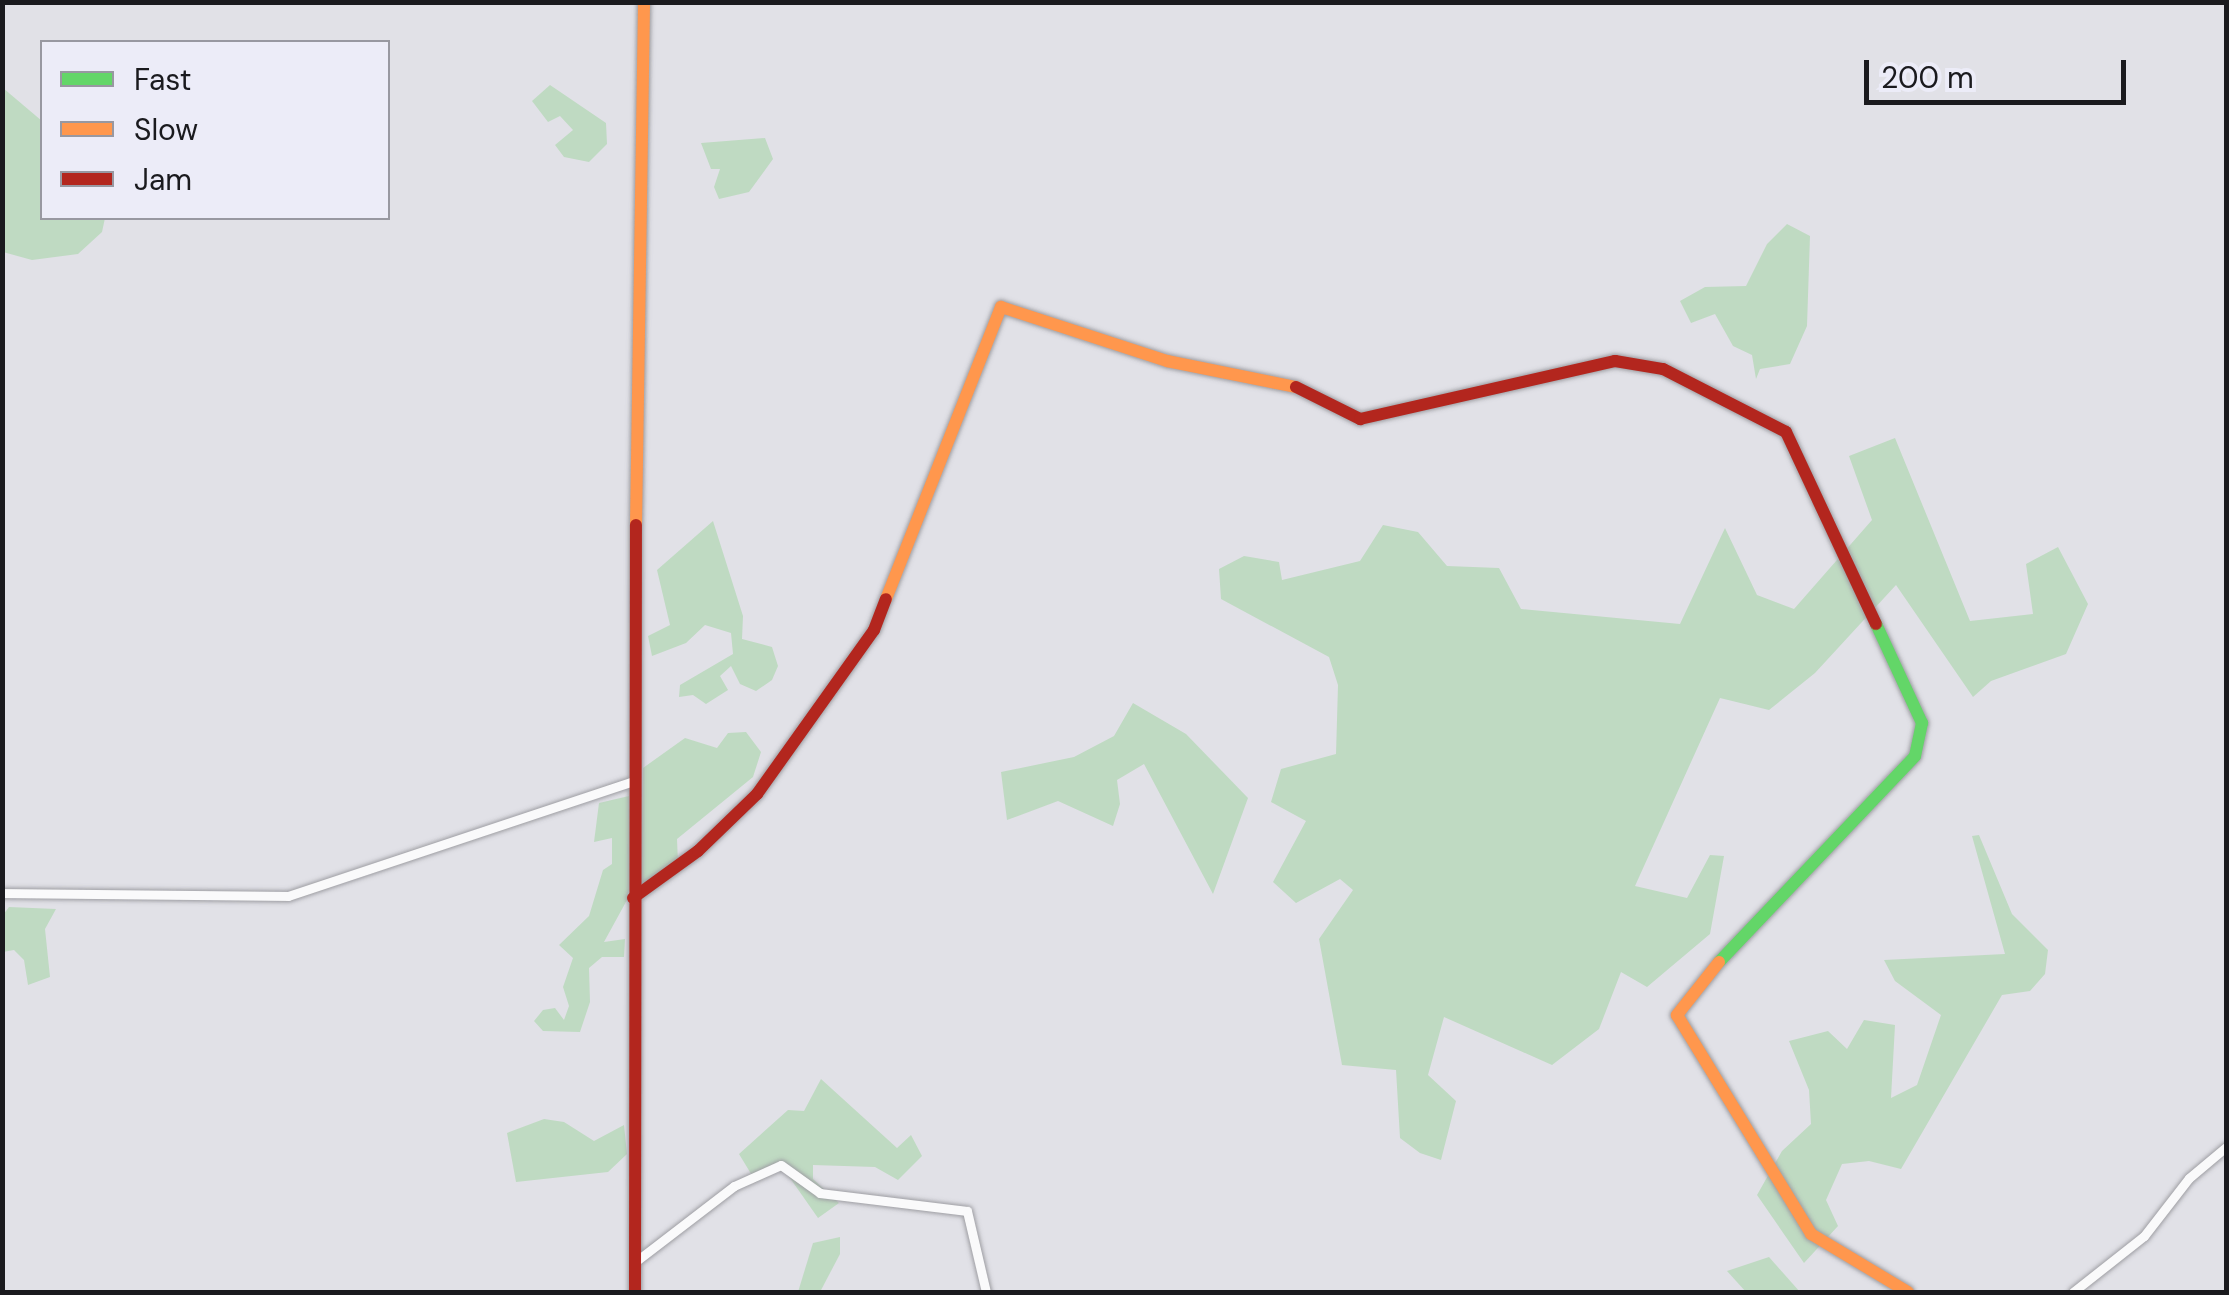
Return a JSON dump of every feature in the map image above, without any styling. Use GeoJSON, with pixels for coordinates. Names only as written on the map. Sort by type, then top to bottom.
{"type":"FeatureCollection","features":[{"type":"Feature","properties":{"kind":"street"},"geometry":{"type":"LineString","coordinates":[[635,1292],[633,898],[644,2]]}},
{"type":"Feature","properties":{"kind":"street"},"geometry":{"type":"LineString","coordinates":[[633,898],[698,850],[757,794],[874,630],[1001,307],[1168,361],[1298,388],[1360,419],[1615,361],[1650,365],[1727,396],[1786,432],[1922,723],[1915,756],[1686,996],[1677,1015],[1811,1234],[1908,1292]]}},
{"type":"Feature","properties":{"kind":"street"},"geometry":{"type":"LineString","coordinates":[[4,895],[288,896],[634,781]]}},
{"type":"Feature","properties":{"kind":"street"},"geometry":{"type":"LineString","coordinates":[[2073,1292],[2144,1236],[2189,1178],[2226,1147]]}},
{"type":"Feature","properties":{"kind":"street"},"geometry":{"type":"LineString","coordinates":[[635,1262],[734,1186],[781,1165],[820,1193],[967,1211],[986,1292]]}},
{"type":"Feature","properties":{"kind":"green space"},"geometry":{"type":"Polygon","coordinates":[[[550,85],[606,123],[607,144],[589,162],[564,157],[555,145],[573,130],[560,116],[548,122],[532,101],[550,85]]]}},
{"type":"Feature","properties":{"kind":"green space"},"geometry":{"type":"Polygon","coordinates":[[[3,88],[40,119],[40,220],[105,220],[102,232],[78,254],[32,260],[3,252],[3,88]]]}},
{"type":"Feature","properties":{"kind":"green space"},"geometry":{"type":"Polygon","coordinates":[[[765,138],[773,159],[749,192],[719,199],[714,187],[720,169],[711,169],[701,143],[765,138]]]}},
{"type":"Feature","properties":{"kind":"green space"},"geometry":{"type":"Polygon","coordinates":[[[1787,224],[1810,236],[1807,326],[1790,364],[1760,369],[1756,379],[1752,355],[1733,346],[1715,314],[1691,323],[1680,301],[1705,287],[1746,286],[1767,244],[1787,224]]]}},
{"type":"Feature","properties":{"kind":"green space"},"geometry":{"type":"Polygon","coordinates":[[[1895,438],[1970,621],[2033,614],[2026,564],[2058,547],[2088,604],[2066,654],[1991,681],[1973,697],[1896,585],[1815,673],[1769,710],[1720,698],[1635,886],[1687,898],[1710,855],[1724,856],[1710,934],[1647,987],[1621,972],[1599,1029],[1552,1065],[1444,1017],[1428,1075],[1456,1101],[1441,1160],[1420,1153],[1400,1138],[1396,1070],[1342,1065],[1319,939],[1353,890],[1340,879],[1296,903],[1273,882],[1306,821],[1271,802],[1281,769],[1336,754],[1338,685],[1329,657],[1221,599],[1219,569],[1244,556],[1279,562],[1282,580],[1360,561],[1383,525],[1418,532],[1447,566],[1499,568],[1521,609],[1680,624],[1725,528],[1757,595],[1794,609],[1872,520],[1849,456],[1895,438]]]}},
{"type":"Feature","properties":{"kind":"green space"},"geometry":{"type":"Polygon","coordinates":[[[713,521],[743,616],[742,639],[772,647],[778,666],[772,680],[756,691],[740,684],[731,666],[720,676],[728,690],[706,704],[693,695],[679,697],[680,685],[733,654],[731,633],[705,625],[686,643],[652,656],[648,636],[670,625],[657,570],[713,521]]]}},
{"type":"Feature","properties":{"kind":"green space"},"geometry":{"type":"Polygon","coordinates":[[[1133,703],[1186,734],[1248,798],[1213,894],[1144,764],[1117,780],[1120,804],[1113,826],[1058,801],[1007,820],[1001,772],[1074,757],[1114,736],[1133,703]]]}},
{"type":"Feature","properties":{"kind":"green space"},"geometry":{"type":"Polygon","coordinates":[[[746,732],[761,752],[753,777],[677,839],[678,863],[658,885],[641,883],[643,768],[685,738],[717,748],[728,733],[746,732]]]}},
{"type":"Feature","properties":{"kind":"green space"},"geometry":{"type":"Polygon","coordinates":[[[629,796],[633,870],[627,900],[604,942],[625,939],[624,957],[602,957],[589,968],[590,1002],[580,1032],[543,1031],[534,1021],[543,1010],[555,1008],[564,1020],[569,1006],[563,987],[573,958],[559,945],[589,916],[603,870],[612,864],[612,838],[594,842],[599,803],[629,796]]]}},
{"type":"Feature","properties":{"kind":"green space"},"geometry":{"type":"Polygon","coordinates":[[[1979,835],[2012,914],[2048,950],[2045,974],[2030,991],[2002,995],[1901,1169],[1869,1161],[1842,1164],[1826,1200],[1838,1226],[1804,1263],[1757,1195],[1782,1151],[1811,1124],[1809,1090],[1789,1041],[1828,1031],[1847,1049],[1864,1020],[1895,1025],[1891,1098],[1917,1085],[1941,1015],[1895,981],[1884,960],[2005,954],[1972,836],[1979,835]]]}},
{"type":"Feature","properties":{"kind":"green space"},"geometry":{"type":"Polygon","coordinates":[[[9,907],[56,909],[45,929],[50,977],[28,985],[24,960],[14,950],[3,952],[3,915],[9,907]]]}},
{"type":"Feature","properties":{"kind":"green space"},"geometry":{"type":"Polygon","coordinates":[[[821,1079],[897,1148],[911,1135],[922,1156],[898,1180],[875,1167],[813,1165],[813,1179],[839,1203],[818,1218],[783,1168],[756,1182],[739,1154],[788,1110],[804,1111],[821,1079]]]}},
{"type":"Feature","properties":{"kind":"green space"},"geometry":{"type":"Polygon","coordinates":[[[544,1119],[564,1122],[594,1141],[624,1125],[627,1154],[608,1172],[516,1182],[507,1133],[544,1119]]]}},
{"type":"Feature","properties":{"kind":"green space"},"geometry":{"type":"Polygon","coordinates":[[[840,1237],[840,1254],[820,1292],[798,1292],[813,1243],[840,1237]]]}},
{"type":"Feature","properties":{"kind":"green space"},"geometry":{"type":"Polygon","coordinates":[[[1769,1257],[1800,1292],[1746,1292],[1727,1271],[1769,1257]]]}},
{"type":"Feature","properties":{"kind":"traffic: fast"},"geometry":{"type":"LineString","coordinates":[[1719,962],[1915,756],[1922,723],[1876,624]]}},
{"type":"Feature","properties":{"kind":"traffic: slow"},"geometry":{"type":"LineString","coordinates":[[636,525],[644,2]]}},
{"type":"Feature","properties":{"kind":"traffic: slow"},"geometry":{"type":"LineString","coordinates":[[886,599],[1001,307],[1167,361],[1296,387]]}},
{"type":"Feature","properties":{"kind":"traffic: slow"},"geometry":{"type":"LineString","coordinates":[[1719,962],[1677,1015],[1811,1234],[1908,1292]]}},
{"type":"Feature","properties":{"kind":"traffic: jam"},"geometry":{"type":"LineString","coordinates":[[1296,387],[1360,419],[1615,361],[1663,369],[1786,432],[1876,624]]}},
{"type":"Feature","properties":{"kind":"traffic: jam"},"geometry":{"type":"LineString","coordinates":[[635,1292],[636,525]]}},
{"type":"Feature","properties":{"kind":"traffic: jam"},"geometry":{"type":"LineString","coordinates":[[633,898],[698,851],[757,794],[874,630],[886,599]]}}]}
